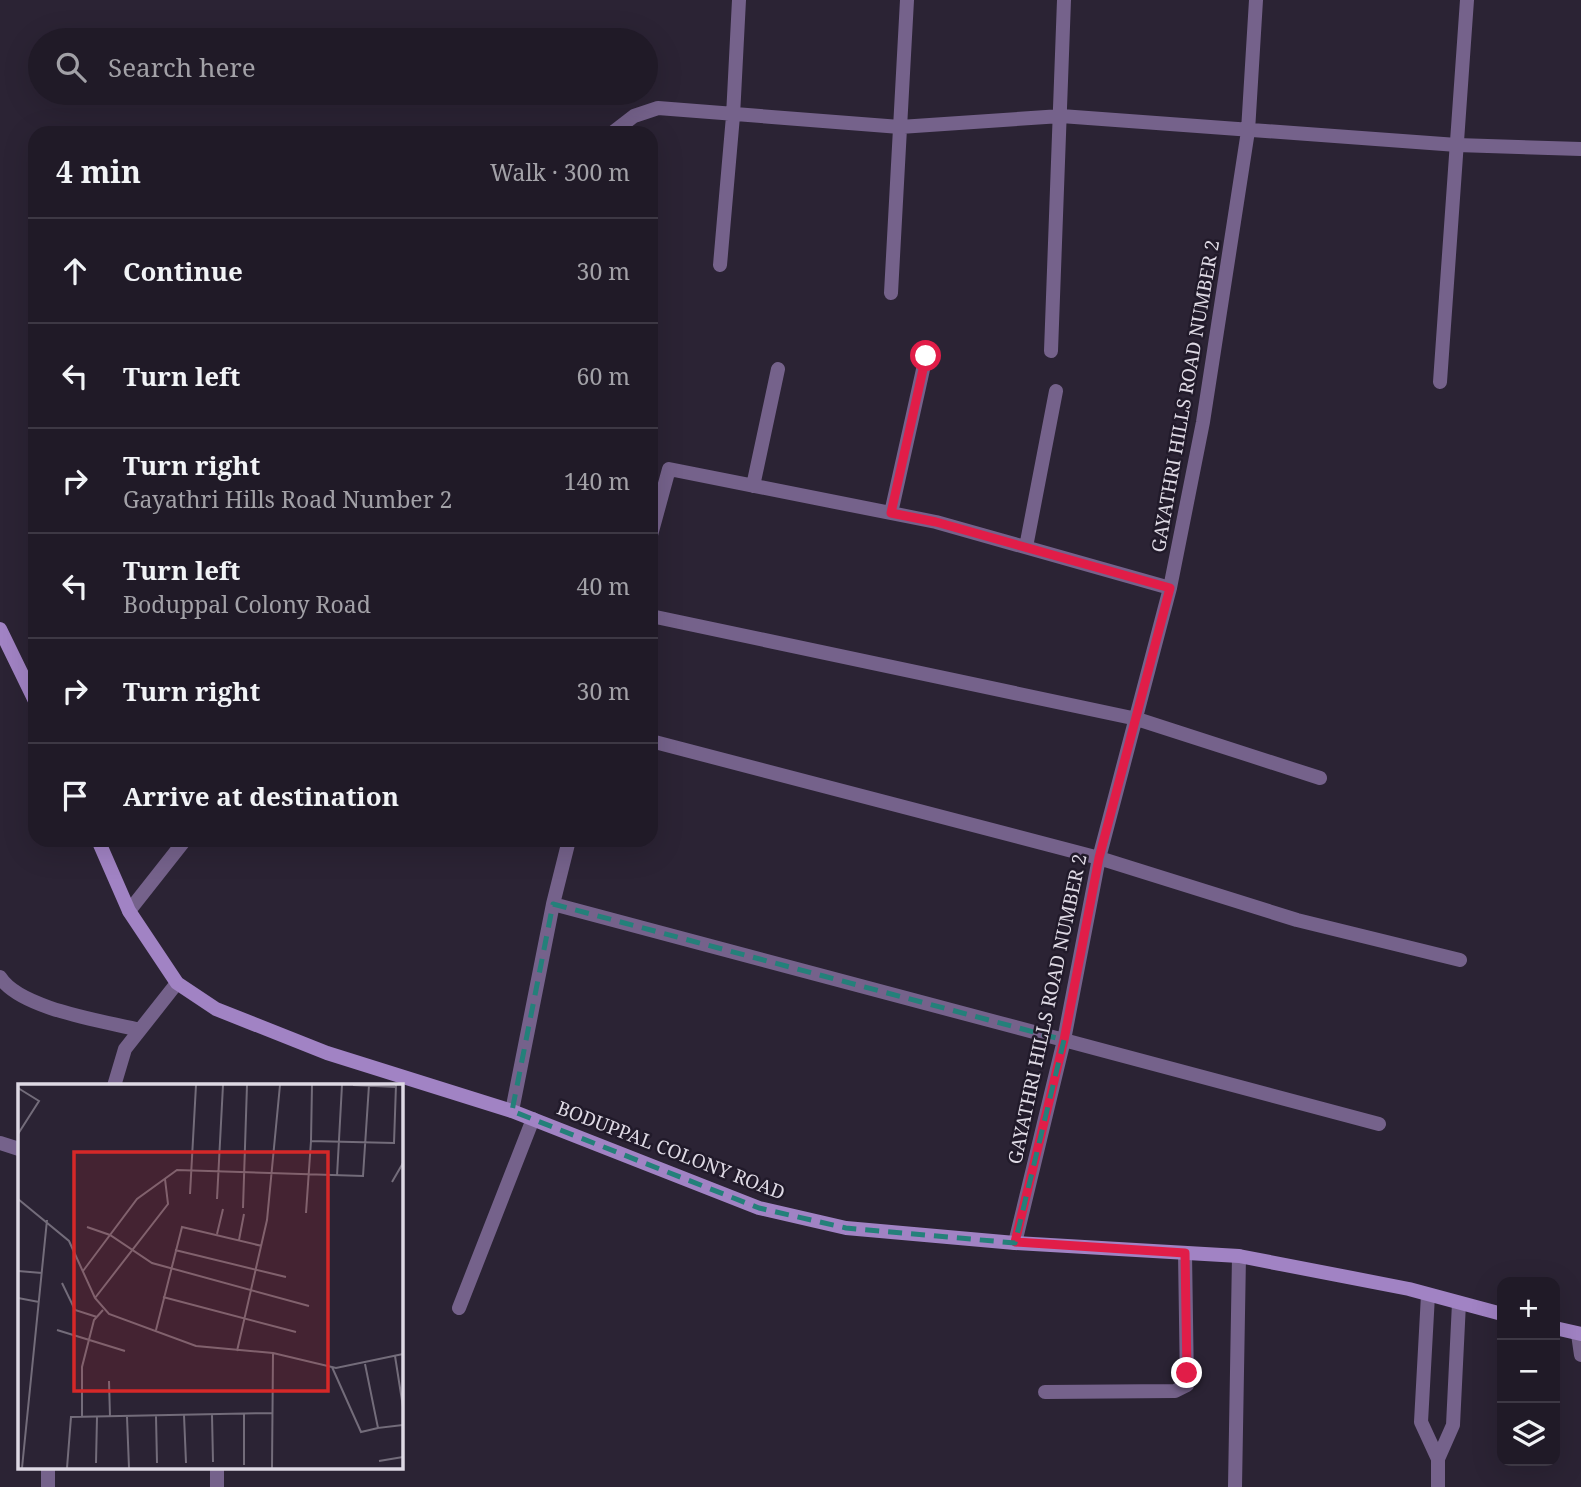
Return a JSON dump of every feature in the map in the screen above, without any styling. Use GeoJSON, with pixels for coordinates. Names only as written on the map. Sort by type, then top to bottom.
{"type":"FeatureCollection","features":[{"type":"Feature","properties":{"kind":"street"},"geometry":{"type":"LineString","coordinates":[[720,265],[733,116],[739,0]]}},
{"type":"Feature","properties":{"kind":"street"},"geometry":{"type":"LineString","coordinates":[[891,293],[907,0]]}},
{"type":"Feature","properties":{"kind":"street"},"geometry":{"type":"LineString","coordinates":[[1051,351],[1064,0]]}},
{"type":"Feature","properties":{"kind":"street","name":"GAYATHRI HILLS ROAD NUMBER 2"},"geometry":{"type":"LineString","coordinates":[[1015,1242],[1064,1040],[1099,858],[1170,588],[1203,422],[1248,131],[1256,0]]}},
{"type":"Feature","properties":{"kind":"street"},"geometry":{"type":"LineString","coordinates":[[1440,382],[1467,0]]}},
{"type":"Feature","properties":{"kind":"street"},"geometry":{"type":"LineString","coordinates":[[621,126],[634,116],[659,108],[733,116],[900,127],[1061,116],[1457,145],[1581,149]]}},
{"type":"Feature","properties":{"kind":"street"},"geometry":{"type":"LineString","coordinates":[[891,513],[926,356]]}},
{"type":"Feature","properties":{"kind":"street"},"geometry":{"type":"LineString","coordinates":[[753,486],[778,369]]}},
{"type":"Feature","properties":{"kind":"street"},"geometry":{"type":"LineString","coordinates":[[1026,547],[1056,391]]}},
{"type":"Feature","properties":{"kind":"street"},"geometry":{"type":"LineString","coordinates":[[658,509],[669,469],[936,522],[1170,588]]}},
{"type":"Feature","properties":{"kind":"street"},"geometry":{"type":"LineString","coordinates":[[658,617],[1137,719],[1320,778]]}},
{"type":"Feature","properties":{"kind":"street"},"geometry":{"type":"LineString","coordinates":[[0,629],[28,687]]}},
{"type":"Feature","properties":{"kind":"street"},"geometry":{"type":"LineString","coordinates":[[658,743],[1099,858],[1297,920],[1460,960]]}},
{"type":"Feature","properties":{"kind":"street","name":"BODUPPAL COLONY ROAD"},"geometry":{"type":"LineString","coordinates":[[101,847],[129,911],[177,983],[216,1009],[327,1053],[512,1111],[759,1208],[846,1228],[1239,1256],[1409,1289],[1497,1313]]}},
{"type":"Feature","properties":{"kind":"street"},"geometry":{"type":"LineString","coordinates":[[129,911],[179,847]]}},
{"type":"Feature","properties":{"kind":"street"},"geometry":{"type":"LineString","coordinates":[[512,1111],[552,904],[567,847]]}},
{"type":"Feature","properties":{"kind":"street"},"geometry":{"type":"LineString","coordinates":[[552,904],[1379,1124]]}},
{"type":"Feature","properties":{"kind":"street"},"geometry":{"type":"LineString","coordinates":[[0,977],[6,986],[38,1004],[140,1030]]}},
{"type":"Feature","properties":{"kind":"street"},"geometry":{"type":"LineString","coordinates":[[115,1084],[125,1049],[177,983]]}},
{"type":"Feature","properties":{"kind":"street"},"geometry":{"type":"LineString","coordinates":[[459,1308],[533,1119]]}},
{"type":"Feature","properties":{"kind":"street"},"geometry":{"type":"LineString","coordinates":[[0,1143],[18,1149]]}},
{"type":"Feature","properties":{"kind":"street"},"geometry":{"type":"LineString","coordinates":[[1045,1392],[1175,1391],[1187,1385],[1185,1253]]}},
{"type":"Feature","properties":{"kind":"street"},"geometry":{"type":"LineString","coordinates":[[1235,1487],[1239,1256]]}},
{"type":"Feature","properties":{"kind":"street"},"geometry":{"type":"LineString","coordinates":[[1428,1294],[1420,1422],[1438,1460]]}},
{"type":"Feature","properties":{"kind":"street"},"geometry":{"type":"LineString","coordinates":[[1438,1487],[1438,1460],[1453,1425],[1459,1303]]}},
{"type":"Feature","properties":{"kind":"street"},"geometry":{"type":"LineString","coordinates":[[1560,1329],[1580,1334],[1581,1355]]}},
{"type":"Feature","properties":{"kind":"highlighted area"},"geometry":{"type":"Polygon","coordinates":[[[553,904],[1064,1040],[1015,1243],[846,1228],[759,1208],[512,1111],[553,904]]]}},
{"type":"Feature","properties":{"kind":"route"},"geometry":{"type":"LineString","coordinates":[[926,356],[891,513],[936,522],[1170,588],[1099,858],[1064,1040],[1015,1242],[1185,1253],[1187,1373]]}}]}
